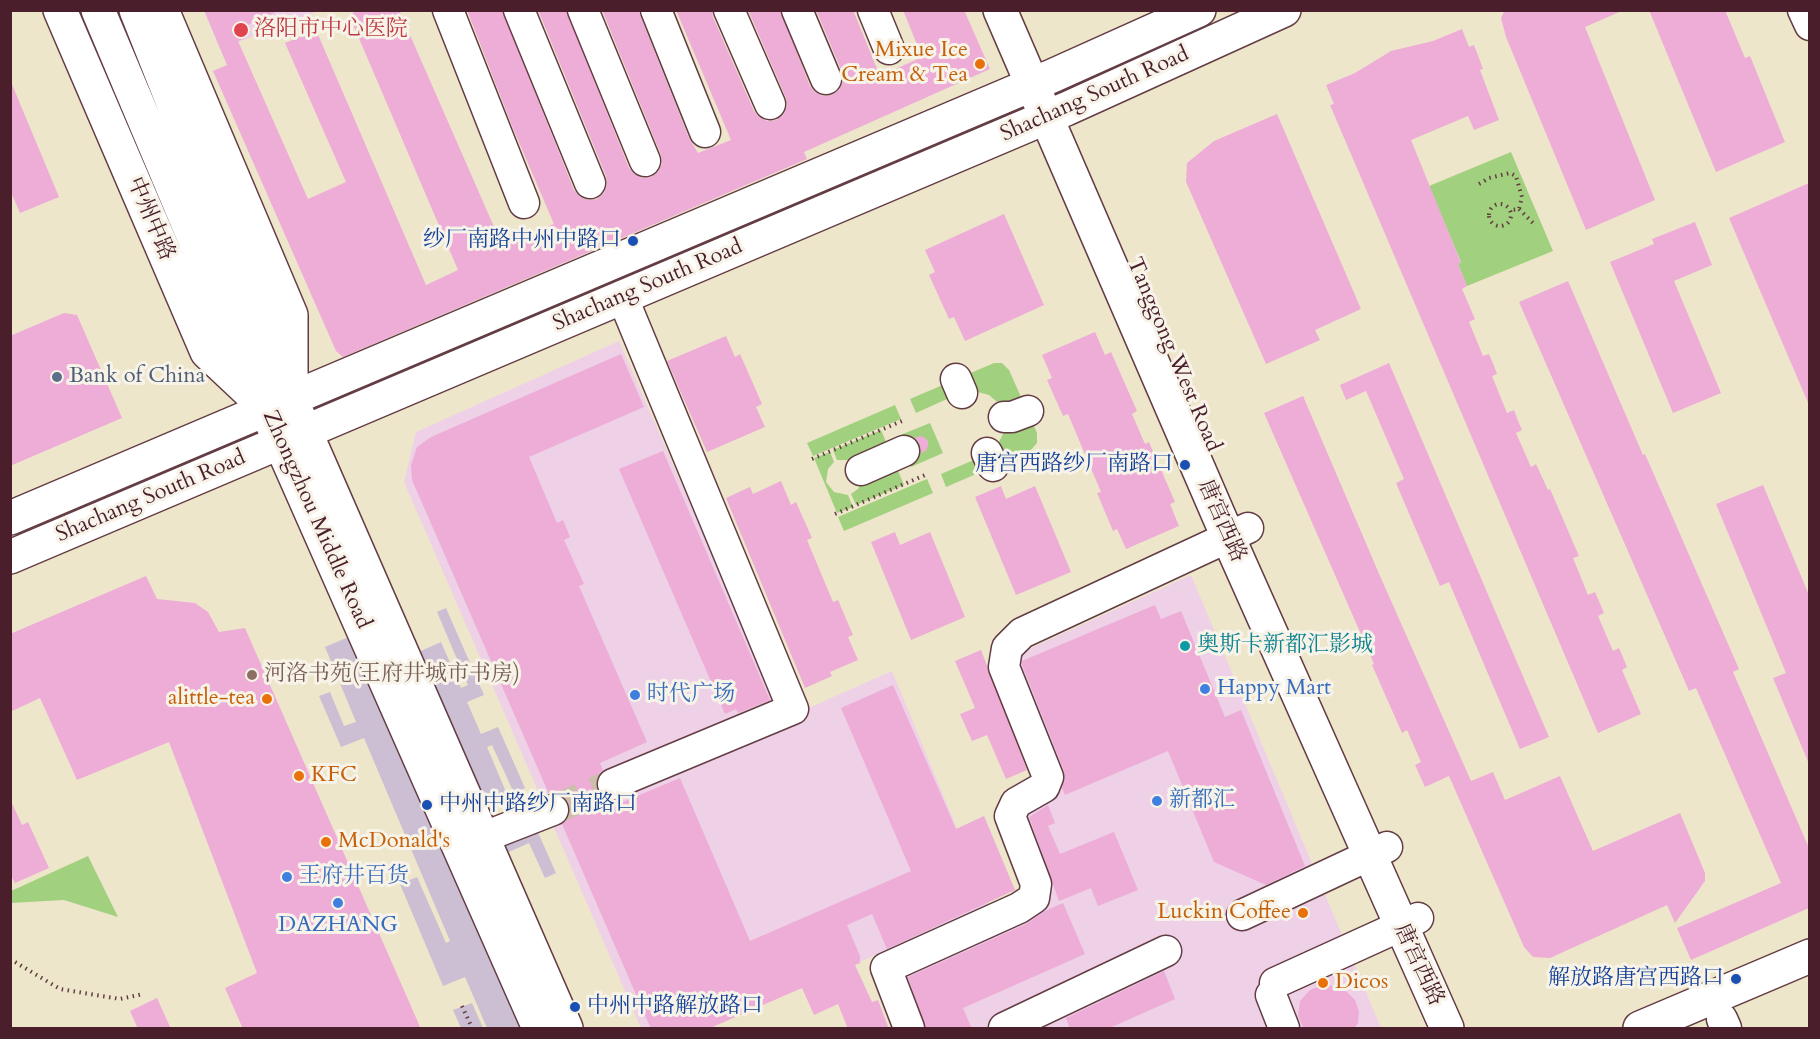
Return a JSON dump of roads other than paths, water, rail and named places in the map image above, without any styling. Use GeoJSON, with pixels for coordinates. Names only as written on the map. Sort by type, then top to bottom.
{"type":"FeatureCollection","features":[{"type":"Feature","properties":{"kind":"main road"},"geometry":{"type":"LineString","coordinates":[[62,10],[142,114]]}},
{"type":"Feature","properties":{"kind":"main road","name":"中州中路"},"geometry":{"type":"LineString","coordinates":[[62,10],[207,352],[279,404]]}},
{"type":"Feature","properties":{"kind":"main road","name":"Zhongzhou Middle Road"},"geometry":{"type":"LineString","coordinates":[[98,10],[142,114],[293,436],[539,1029]]}},
{"type":"Feature","properties":{"kind":"main road","name":"Zhongzhou Middle Road"},"geometry":{"type":"LineString","coordinates":[[135,10],[279,404]]}},
{"type":"Feature","properties":{"kind":"main road"},"geometry":{"type":"LineString","coordinates":[[162,10],[291,315],[279,404]]}},
{"type":"Feature","properties":{"kind":"main road"},"geometry":{"type":"LineString","coordinates":[[1000,10],[1042,81]]}},
{"type":"Feature","properties":{"kind":"main road","name":"Tanggong West Road"},"geometry":{"type":"LineString","coordinates":[[1024,10],[1042,81],[1238,533]]}},
{"type":"Feature","properties":{"kind":"main road","name":"Shachang South Road"},"geometry":{"type":"LineString","coordinates":[[10,518],[1042,81],[1198,10]]}},
{"type":"Feature","properties":{"kind":"main road","name":"Shachang South Road"},"geometry":{"type":"LineString","coordinates":[[10,557],[1056,113],[1284,10]]}},
{"type":"Feature","properties":{"kind":"main road","name":"Zhongzhou Middle Road"},"geometry":{"type":"LineString","coordinates":[[293,436],[484,837],[566,1029]]}},
{"type":"Feature","properties":{"kind":"main road","name":"唐宫西路"},"geometry":{"type":"LineString","coordinates":[[1238,533],[1409,922],[1447,1029]]}},
{"type":"Feature","properties":{"kind":"main road"},"geometry":{"type":"LineString","coordinates":[[1409,922],[1468,1029]]}},
{"type":"Feature","properties":{"kind":"main road"},"geometry":{"type":"LineString","coordinates":[[1640,1029],[1809,956]]}},
{"type":"Feature","properties":{"kind":"main road"},"geometry":{"type":"LineString","coordinates":[[1716,1025],[1809,980]]}},
{"type":"Feature","properties":{"kind":"street"},"geometry":{"type":"LineString","coordinates":[[448,10],[524,203]]}},
{"type":"Feature","properties":{"kind":"street"},"geometry":{"type":"LineString","coordinates":[[519,10],[590,183]]}},
{"type":"Feature","properties":{"kind":"street"},"geometry":{"type":"LineString","coordinates":[[583,10],[645,161]]}},
{"type":"Feature","properties":{"kind":"street"},"geometry":{"type":"LineString","coordinates":[[656,10],[705,132]]}},
{"type":"Feature","properties":{"kind":"street"},"geometry":{"type":"LineString","coordinates":[[729,10],[770,104]]}},
{"type":"Feature","properties":{"kind":"street"},"geometry":{"type":"LineString","coordinates":[[797,10],[826,79]]}},
{"type":"Feature","properties":{"kind":"street"},"geometry":{"type":"LineString","coordinates":[[873,10],[889,50]]}},
{"type":"Feature","properties":{"kind":"street"},"geometry":{"type":"LineString","coordinates":[[1803,10],[1809,26]]}},
{"type":"Feature","properties":{"kind":"street"},"geometry":{"type":"LineString","coordinates":[[613,784],[793,709],[622,296]]}},
{"type":"Feature","properties":{"kind":"street"},"geometry":{"type":"LineString","coordinates":[[861,470],[904,452]]}},
{"type":"Feature","properties":{"kind":"street"},"geometry":{"type":"LineString","coordinates":[[909,1029],[886,968],[1019,908],[1034,898],[1036,884],[1010,816],[1016,803],[1044,787],[1047,777],[1004,667],[1007,648],[1022,633],[1238,533]]}},
{"type":"Feature","properties":{"kind":"street"},"geometry":{"type":"LineString","coordinates":[[484,837],[553,810]]}},
{"type":"Feature","properties":{"kind":"street"},"geometry":{"type":"LineString","coordinates":[[1242,915],[1378,851]]}},
{"type":"Feature","properties":{"kind":"street"},"geometry":{"type":"LineString","coordinates":[[1284,1029],[1273,989],[1409,922]]}},
{"type":"Feature","properties":{"kind":"street"},"geometry":{"type":"LineString","coordinates":[[1004,1029],[1166,951]]}},
{"type":"Feature","properties":{"kind":"tunnel"},"geometry":{"type":"LineString","coordinates":[[553,810],[613,784]]}},
{"type":"Feature","properties":{"kind":"place","name":"洛阳市中心医院"},"geometry":{"type":"Point","coordinates":[241,30]}},
{"type":"Feature","properties":{"kind":"place","name":"Mixue Ice Cream & Tea"},"geometry":{"type":"Point","coordinates":[980,64]}},
{"type":"Feature","properties":{"kind":"place","name":"纱厂南路中州中路口"},"geometry":{"type":"Point","coordinates":[633,241]}},
{"type":"Feature","properties":{"kind":"place","name":"Bank of China"},"geometry":{"type":"Point","coordinates":[57,377]}},
{"type":"Feature","properties":{"kind":"place","name":"唐宫西路纱厂南路口"},"geometry":{"type":"Point","coordinates":[1185,465]}},
{"type":"Feature","properties":{"kind":"place","name":"奥斯卡新都汇影城"},"geometry":{"type":"Point","coordinates":[1185,646]}},
{"type":"Feature","properties":{"kind":"place","name":"河洛书苑(王府井城市书房)"},"geometry":{"type":"Point","coordinates":[252,675]}},
{"type":"Feature","properties":{"kind":"place","name":"Happy Mart"},"geometry":{"type":"Point","coordinates":[1205,689]}},
{"type":"Feature","properties":{"kind":"place","name":"时代广场"},"geometry":{"type":"Point","coordinates":[635,695]}},
{"type":"Feature","properties":{"kind":"place","name":"alittle-tea"},"geometry":{"type":"Point","coordinates":[267,699]}},
{"type":"Feature","properties":{"kind":"place","name":"KFC"},"geometry":{"type":"Point","coordinates":[299,776]}},
{"type":"Feature","properties":{"kind":"place","name":"新都汇"},"geometry":{"type":"Point","coordinates":[1157,801]}},
{"type":"Feature","properties":{"kind":"place","name":"中州中路纱厂南路口"},"geometry":{"type":"Point","coordinates":[427,805]}},
{"type":"Feature","properties":{"kind":"place","name":"McDonald's"},"geometry":{"type":"Point","coordinates":[326,842]}},
{"type":"Feature","properties":{"kind":"place","name":"王府井百货"},"geometry":{"type":"Point","coordinates":[287,877]}},
{"type":"Feature","properties":{"kind":"place","name":"DAZHANG"},"geometry":{"type":"Point","coordinates":[338,903]}},
{"type":"Feature","properties":{"kind":"place","name":"Luckin Coffee"},"geometry":{"type":"Point","coordinates":[1303,913]}},
{"type":"Feature","properties":{"kind":"place","name":"解放路唐宫西路口"},"geometry":{"type":"Point","coordinates":[1736,979]}},
{"type":"Feature","properties":{"kind":"place","name":"Dicos"},"geometry":{"type":"Point","coordinates":[1323,983]}},
{"type":"Feature","properties":{"kind":"place","name":"中州中路解放路口"},"geometry":{"type":"Point","coordinates":[575,1007]}}]}
